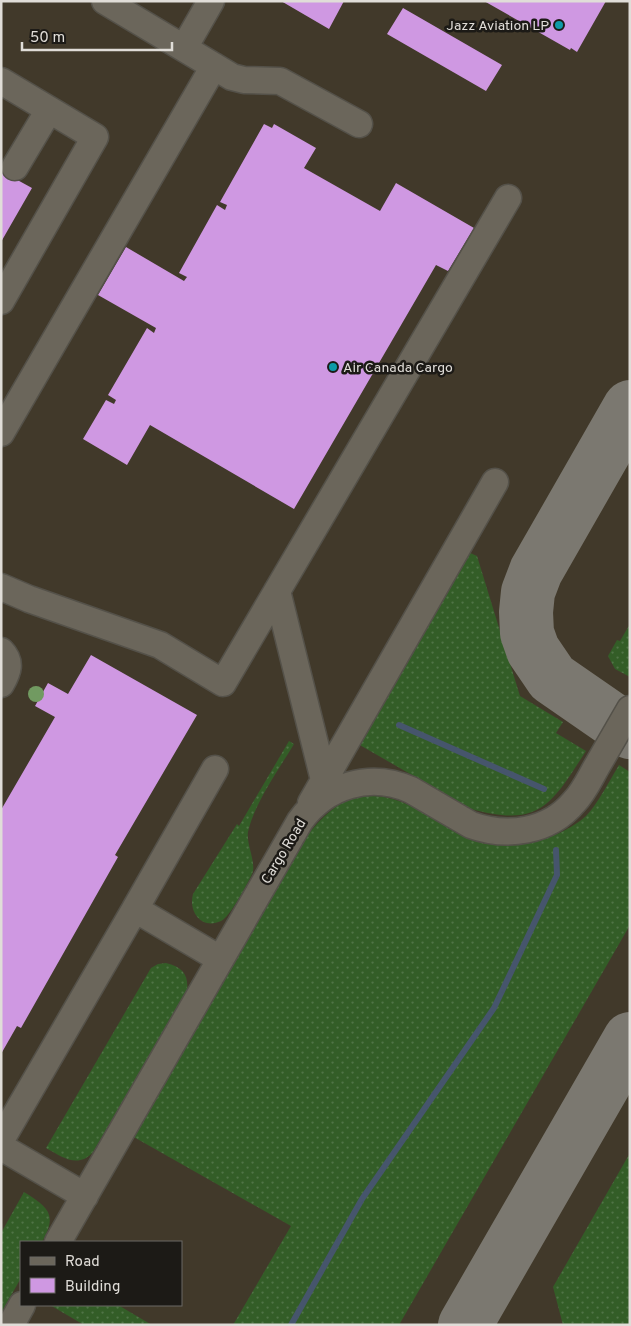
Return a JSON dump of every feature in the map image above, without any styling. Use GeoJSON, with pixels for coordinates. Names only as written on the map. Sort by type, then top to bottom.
{"type":"FeatureCollection","features":[{"type":"Feature","properties":{"kind":"lane"},"geometry":{"type":"LineString","coordinates":[[105,1],[238,79],[280,81],[359,124]]}},
{"type":"Feature","properties":{"kind":"lane"},"geometry":{"type":"LineString","coordinates":[[184,48],[211,1]]}},
{"type":"Feature","properties":{"kind":"lane"},"geometry":{"type":"LineString","coordinates":[[1,433],[214,66]]}},
{"type":"Feature","properties":{"kind":"lane"},"geometry":{"type":"LineString","coordinates":[[1,81],[95,137],[1,301]]}},
{"type":"Feature","properties":{"kind":"lane"},"geometry":{"type":"LineString","coordinates":[[15,167],[49,110]]}},
{"type":"Feature","properties":{"kind":"lane"},"geometry":{"type":"LineString","coordinates":[[1,587],[29,599],[160,645],[223,683],[508,198]]}},
{"type":"Feature","properties":{"kind":"lane"},"geometry":{"type":"LineString","coordinates":[[300,821],[495,482]]}},
{"type":"Feature","properties":{"kind":"lane"},"geometry":{"type":"LineString","coordinates":[[278,591],[324,780]]}},
{"type":"Feature","properties":{"kind":"lane"},"geometry":{"type":"LineString","coordinates":[[1,651],[6,658],[8,669],[1,684]]}},
{"type":"Feature","properties":{"kind":"lane","name":"Cargo Road"},"geometry":{"type":"LineString","coordinates":[[59,1241],[220,959],[308,810],[328,794],[348,785],[372,781],[401,786],[480,829],[512,832],[540,826],[555,819],[574,803],[585,788],[630,709]]}},
{"type":"Feature","properties":{"kind":"lane"},"geometry":{"type":"LineString","coordinates":[[1,1140],[215,769]]}},
{"type":"Feature","properties":{"kind":"lane"},"geometry":{"type":"LineString","coordinates":[[135,909],[220,959]]}},
{"type":"Feature","properties":{"kind":"lane"},"geometry":{"type":"LineString","coordinates":[[1,1146],[84,1196]]}},
{"type":"Feature","properties":{"kind":"lane"},"geometry":{"type":"LineString","coordinates":[[11,1325],[21,1306]]}},
{"type":"Feature","properties":{"kind":"shaded area"},"geometry":{"type":"Polygon","coordinates":[[[1,1],[630,1],[630,1325],[1,1325],[1,1]]]}},
{"type":"Feature","properties":{"kind":"green space"},"geometry":{"type":"Polygon","coordinates":[[[468,552],[477,556],[520,696],[563,722],[556,733],[586,751],[563,786],[552,798],[541,807],[528,813],[513,816],[471,809],[358,744],[468,552]]]}},
{"type":"Feature","properties":{"kind":"green space"},"geometry":{"type":"Polygon","coordinates":[[[630,624],[630,677],[615,669],[608,656],[617,640],[620,641],[630,624]]]}},
{"type":"Feature","properties":{"kind":"green space"},"geometry":{"type":"Polygon","coordinates":[[[289,741],[294,744],[261,798],[251,821],[248,842],[253,865],[252,874],[225,918],[214,923],[202,921],[198,918],[193,907],[193,894],[237,824],[239,826],[289,741]]]}},
{"type":"Feature","properties":{"kind":"green space"},"geometry":{"type":"Polygon","coordinates":[[[619,765],[630,772],[630,925],[399,1325],[233,1325],[291,1226],[132,1136],[303,840],[324,817],[342,803],[363,797],[377,796],[404,803],[478,842],[506,845],[535,841],[563,831],[586,816],[599,799],[619,765]]]}},
{"type":"Feature","properties":{"kind":"green space"},"geometry":{"type":"Polygon","coordinates":[[[166,963],[181,969],[184,973],[187,981],[187,992],[93,1152],[82,1160],[76,1161],[64,1158],[46,1148],[151,968],[158,964],[166,963]]]}},
{"type":"Feature","properties":{"kind":"green space"},"geometry":{"type":"Polygon","coordinates":[[[630,1153],[630,1325],[563,1325],[553,1287],[630,1153]]]}},
{"type":"Feature","properties":{"kind":"green space"},"geometry":{"type":"Polygon","coordinates":[[[24,1192],[39,1202],[48,1212],[49,1224],[42,1241],[20,1241],[20,1280],[1,1313],[1,1233],[24,1192]]]}},
{"type":"Feature","properties":{"kind":"green space"},"geometry":{"type":"Polygon","coordinates":[[[52,1306],[120,1306],[152,1325],[84,1325],[52,1306]]]}},
{"type":"Feature","properties":{"kind":"building"},"geometry":{"type":"Polygon","coordinates":[[[281,1],[344,1],[329,29],[281,1]]]}},
{"type":"Feature","properties":{"kind":"building","name":"Jazz Aviation LP"},"geometry":{"type":"Polygon","coordinates":[[[484,1],[606,1],[577,52],[571,48],[570,50],[484,1]]]}},
{"type":"Feature","properties":{"kind":"building"},"geometry":{"type":"Polygon","coordinates":[[[403,8],[502,65],[486,91],[387,34],[403,8]]]}},
{"type":"Feature","properties":{"kind":"building"},"geometry":{"type":"Polygon","coordinates":[[[264,124],[272,128],[274,124],[316,148],[304,168],[380,211],[396,183],[474,228],[448,271],[436,265],[294,509],[150,425],[127,465],[83,439],[106,400],[114,404],[116,400],[108,395],[147,328],[154,333],[156,328],[98,295],[126,247],[184,281],[187,277],[179,273],[217,205],[225,210],[227,205],[220,202],[264,124]]]}},
{"type":"Feature","properties":{"kind":"building"},"geometry":{"type":"Polygon","coordinates":[[[1,171],[32,188],[1,242],[1,171]]]}},
{"type":"Feature","properties":{"kind":"building"},"geometry":{"type":"Polygon","coordinates":[[[91,655],[197,715],[115,855],[118,857],[21,1028],[17,1026],[1,1054],[1,810],[55,717],[35,706],[48,683],[68,694],[91,655]]]}},
{"type":"Feature","properties":{"kind":"waterway"},"geometry":{"type":"LineString","coordinates":[[399,725],[544,789]]}},
{"type":"Feature","properties":{"kind":"waterway"},"geometry":{"type":"LineString","coordinates":[[291,1325],[362,1199],[494,1008],[557,875],[556,850]]}},
{"type":"Feature","properties":{"kind":"taxiway"},"geometry":{"type":"LineString","coordinates":[[630,407],[536,571],[528,592],[526,612],[527,633],[533,650],[552,678],[630,732]]}},
{"type":"Feature","properties":{"kind":"taxiway"},"geometry":{"type":"LineString","coordinates":[[465,1325],[630,1039]]}},
{"type":"Feature","properties":{"kind":"place","name":"Jazz Aviation LP"},"geometry":{"type":"Point","coordinates":[559,25]}},
{"type":"Feature","properties":{"kind":"place","name":"Air Canada Cargo"},"geometry":{"type":"Point","coordinates":[333,367]}}]}
